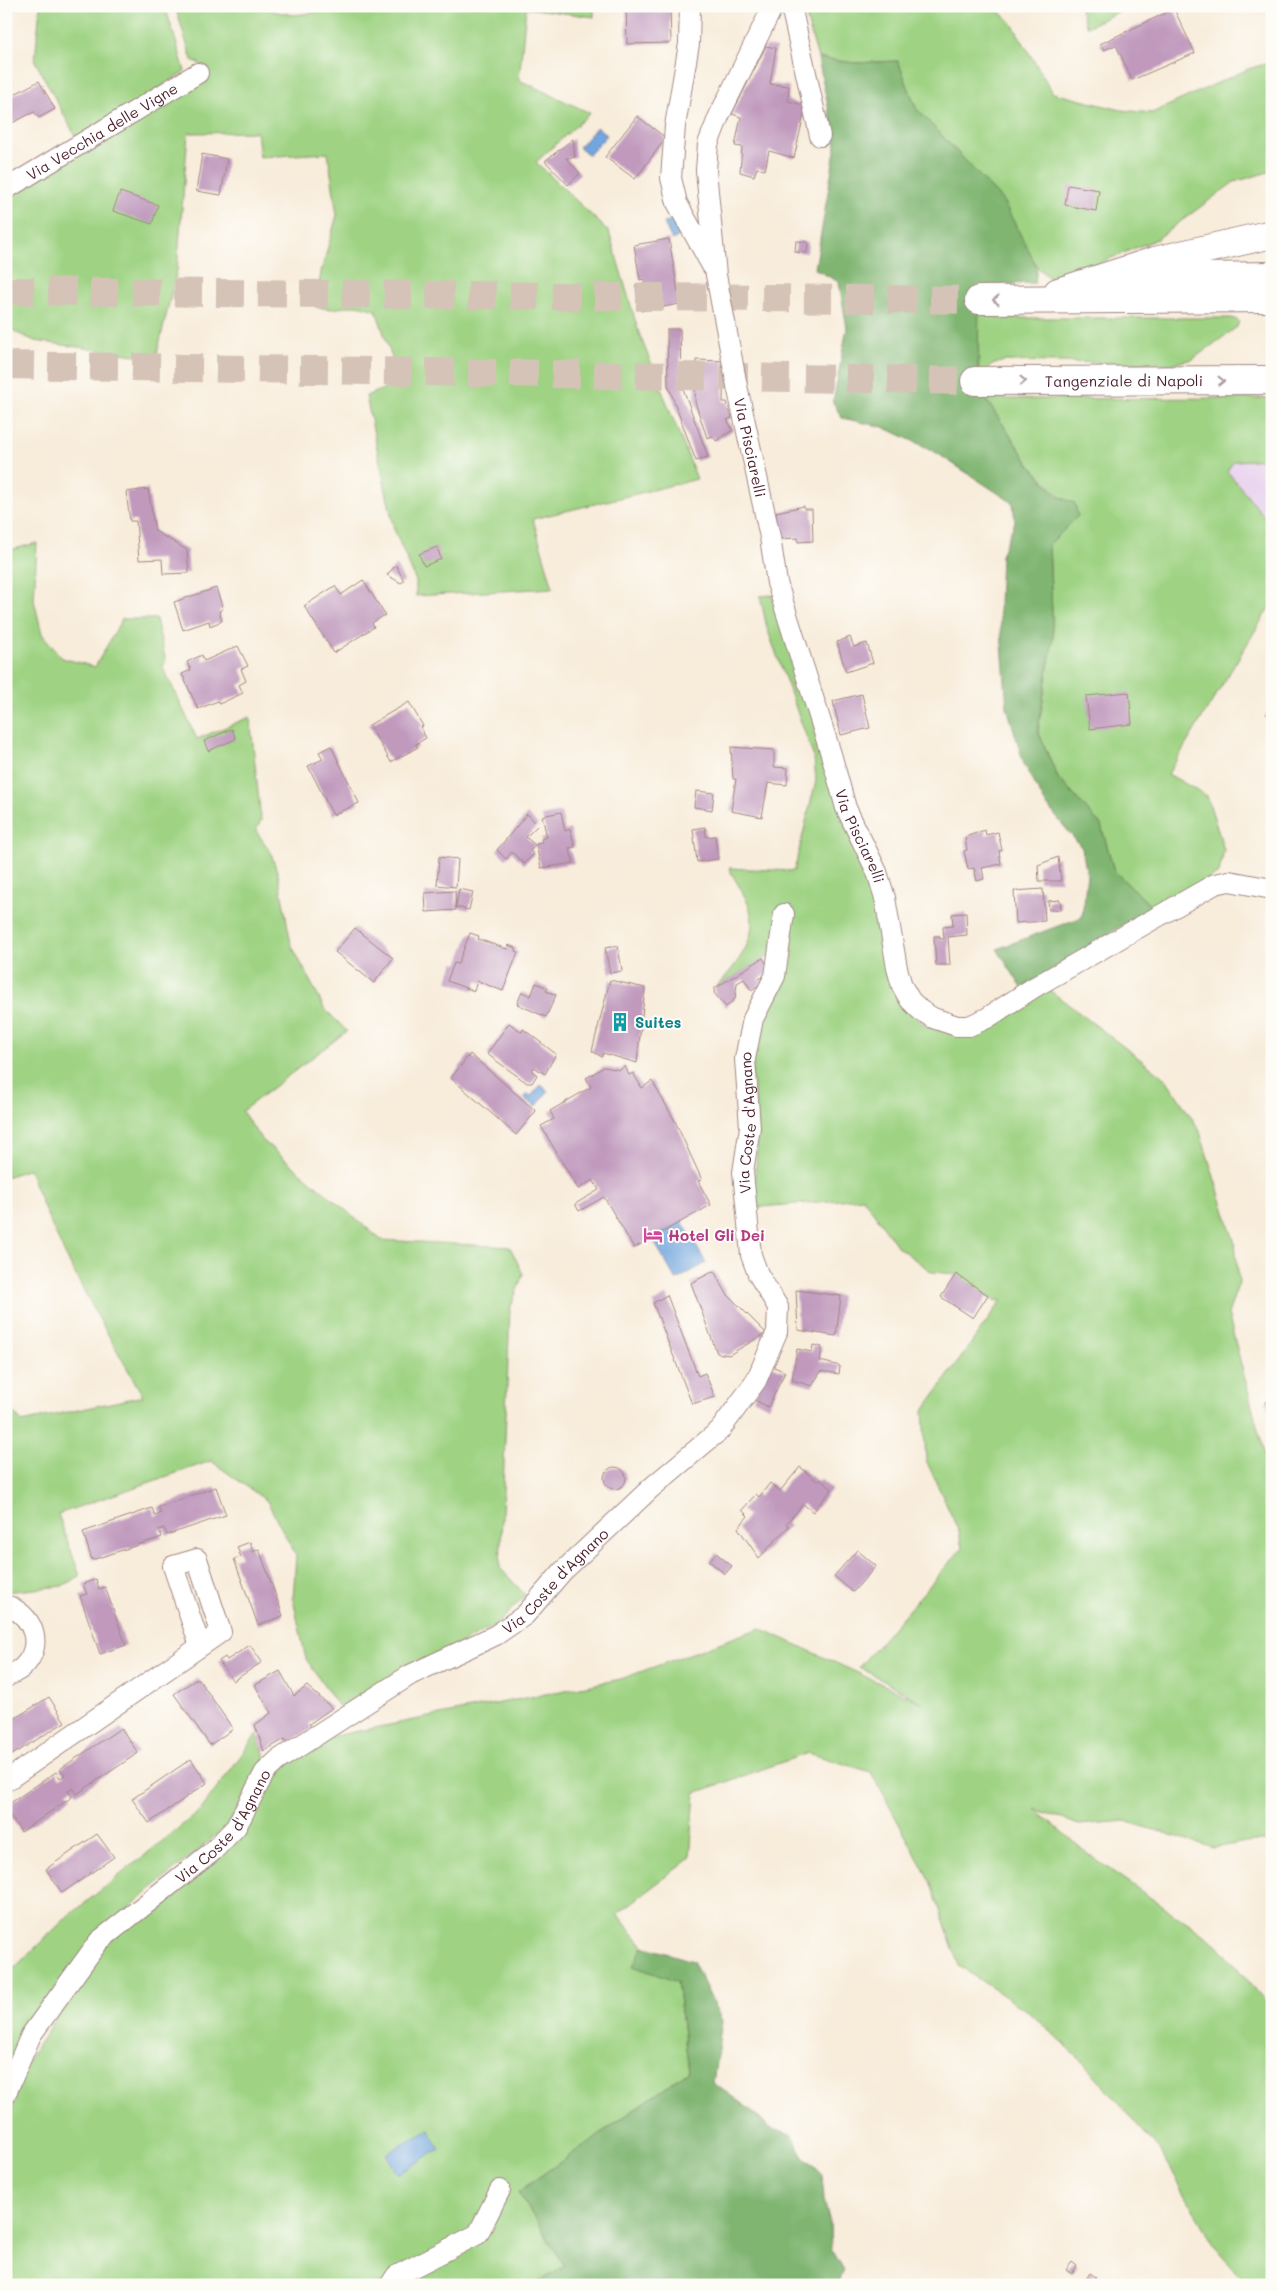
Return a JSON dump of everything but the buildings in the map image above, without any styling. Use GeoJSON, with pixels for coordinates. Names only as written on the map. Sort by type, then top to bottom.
{"type":"FeatureCollection","features":[{"type":"Feature","properties":{"kind":"highway"},"geometry":{"type":"LineString","coordinates":[[1033,300],[1176,256],[1217,247],[1271,240]]}},
{"type":"Feature","properties":{"kind":"highway"},"geometry":{"type":"LineString","coordinates":[[1176,256],[1271,240]]}},
{"type":"Feature","properties":{"kind":"highway"},"geometry":{"type":"LineString","coordinates":[[1134,268],[1272,262]]}},
{"type":"Feature","properties":{"kind":"highway"},"geometry":{"type":"LineString","coordinates":[[1101,278],[1272,276]]}},
{"type":"Feature","properties":{"kind":"highway"},"geometry":{"type":"LineString","coordinates":[[1069,288],[1263,299]]}},
{"type":"Feature","properties":{"kind":"highway"},"geometry":{"type":"LineString","coordinates":[[979,300],[1263,299]]}},
{"type":"Feature","properties":{"kind":"highway","name":"Tangenziale di Napoli"},"geometry":{"type":"LineString","coordinates":[[974,381],[1272,380]]}},
{"type":"Feature","properties":{"kind":"street"},"geometry":{"type":"LineString","coordinates":[[690,6],[689,44],[675,126],[672,178],[677,203],[716,274]]}},
{"type":"Feature","properties":{"kind":"street"},"geometry":{"type":"LineString","coordinates":[[716,274],[706,170],[708,144],[719,116],[773,6]]}},
{"type":"Feature","properties":{"kind":"street"},"geometry":{"type":"LineString","coordinates":[[791,6],[820,136]]}},
{"type":"Feature","properties":{"kind":"street","name":"Via Vecchia delle Vigne"},"geometry":{"type":"LineString","coordinates":[[6,189],[198,72]]}},
{"type":"Feature","properties":{"kind":"street","name":"Via Pisciarelli"},"geometry":{"type":"LineString","coordinates":[[716,274],[736,386],[770,538],[777,583],[846,808],[877,872],[885,898],[897,968],[902,986],[910,1000],[920,1010],[933,1018],[957,1026],[969,1026],[987,1018],[1033,988],[1215,884],[1229,882],[1272,889]]}},
{"type":"Feature","properties":{"kind":"street","name":"Via Coste d'Agnano"},"geometry":{"type":"LineString","coordinates":[[6,2092],[31,2035],[99,1941],[213,1851],[236,1828],[265,1772],[278,1760],[410,1675],[496,1635],[525,1615],[562,1572],[651,1488],[720,1430],[756,1381],[777,1332],[778,1307],[758,1274],[751,1255],[744,1172],[750,1127],[745,1059],[753,1019],[775,976],[784,914]]}},
{"type":"Feature","properties":{"kind":"street"},"geometry":{"type":"LineString","coordinates":[[6,1608],[11,1607],[23,1613],[36,1637],[34,1652],[23,1668],[6,1677]]}},
{"type":"Feature","properties":{"kind":"street"},"geometry":{"type":"LineString","coordinates":[[6,1781],[200,1646]]}},
{"type":"Feature","properties":{"kind":"street"},"geometry":{"type":"LineString","coordinates":[[390,2285],[396,2276],[478,2234],[500,2190]]}},
{"type":"Feature","properties":{"kind":"shaded area"},"geometry":{"type":"Polygon","coordinates":[[[1272,459],[1272,526],[1227,471],[1233,461],[1272,459]]]}},
{"type":"Feature","properties":{"kind":"green space"},"geometry":{"type":"Polygon","coordinates":[[[40,6],[165,6],[185,71],[78,141],[35,61],[40,6]]]}},
{"type":"Feature","properties":{"kind":"green space"},"geometry":{"type":"Polygon","coordinates":[[[175,6],[246,6],[294,15],[369,6],[594,6],[594,17],[526,8],[519,80],[590,113],[536,162],[609,232],[639,333],[697,479],[533,519],[553,588],[416,596],[416,581],[394,529],[366,396],[400,382],[376,310],[357,305],[332,309],[316,307],[321,272],[337,215],[328,153],[260,157],[257,132],[188,133],[177,270],[156,358],[35,341],[17,333],[6,325],[6,198],[204,75],[199,63],[192,60],[175,6]]]}},
{"type":"Feature","properties":{"kind":"green space"},"geometry":{"type":"Polygon","coordinates":[[[803,6],[993,6],[1011,22],[1053,93],[1121,110],[1152,113],[1248,69],[1272,62],[1272,171],[1234,182],[1157,239],[1085,269],[1049,278],[1037,267],[1003,201],[916,108],[898,61],[854,63],[818,58],[803,6]]]}},
{"type":"Feature","properties":{"kind":"green space"},"geometry":{"type":"Polygon","coordinates":[[[1079,6],[1130,6],[1087,27],[1079,6]]]}},
{"type":"Feature","properties":{"kind":"green space"},"geometry":{"type":"Polygon","coordinates":[[[818,58],[854,63],[898,61],[916,108],[1003,201],[1037,267],[1035,283],[988,285],[979,292],[978,370],[983,395],[1030,465],[1057,496],[1075,503],[1078,516],[1049,545],[1053,637],[1038,731],[1058,778],[1101,825],[1114,871],[1152,907],[1022,988],[997,949],[1082,917],[1087,875],[1082,848],[1045,803],[1024,764],[1007,707],[999,606],[1001,555],[1015,522],[1013,503],[932,450],[883,427],[842,418],[833,402],[847,328],[839,282],[815,269],[836,145],[818,58]]]}},
{"type":"Feature","properties":{"kind":"green space"},"geometry":{"type":"Polygon","coordinates":[[[978,310],[1000,318],[1232,318],[1239,321],[1237,327],[1193,359],[1171,364],[1004,361],[992,365],[979,376],[978,310]]]}},
{"type":"Feature","properties":{"kind":"green space"},"geometry":{"type":"Polygon","coordinates":[[[983,395],[1005,399],[1272,398],[1272,459],[1234,461],[1227,471],[1272,526],[1272,603],[1168,774],[1207,796],[1224,850],[1219,873],[1152,907],[1114,871],[1101,825],[1058,778],[1038,731],[1053,637],[1049,545],[1078,516],[1030,465],[983,395]]]}},
{"type":"Feature","properties":{"kind":"green space"},"geometry":{"type":"Polygon","coordinates":[[[37,543],[34,600],[42,634],[62,658],[95,667],[122,619],[156,619],[166,662],[162,665],[197,739],[250,717],[261,820],[256,831],[270,851],[278,874],[291,944],[324,1008],[347,1031],[242,1111],[261,1139],[381,1240],[510,1247],[523,1274],[510,1309],[500,1568],[525,1595],[499,1623],[340,1708],[306,1659],[293,1599],[296,1556],[267,1501],[211,1461],[58,1514],[80,1576],[62,1586],[6,1592],[6,1404],[22,1422],[143,1396],[66,1256],[40,1199],[29,1169],[6,1177],[6,551],[37,543]]]}},
{"type":"Feature","properties":{"kind":"green space"},"geometry":{"type":"Polygon","coordinates":[[[772,595],[873,879],[906,1005],[921,1023],[951,1033],[1048,989],[1166,1079],[1199,1129],[1235,1244],[1239,1282],[1228,1314],[1272,1483],[1272,1841],[1250,1841],[1214,1848],[1125,1821],[1079,1825],[1035,1809],[1089,1855],[1217,1944],[1272,2009],[1272,2285],[1249,2285],[1220,2254],[1159,2150],[1080,2058],[1027,2011],[959,1966],[930,1881],[871,1772],[808,1753],[695,1793],[690,1858],[617,1914],[643,1946],[634,1966],[677,1981],[689,2071],[518,2192],[565,2266],[534,2285],[12,2285],[6,2255],[6,2127],[25,2065],[108,1941],[172,1897],[241,1833],[270,1776],[334,1736],[621,1679],[760,1628],[923,1703],[859,1667],[962,1548],[959,1532],[926,1460],[923,1411],[1002,1300],[995,1301],[956,1274],[932,1272],[898,1247],[863,1198],[750,1208],[756,1167],[758,1127],[751,1066],[781,949],[715,988],[736,964],[742,954],[747,945],[752,924],[748,903],[729,868],[794,871],[816,781],[814,758],[767,628],[760,596],[772,595]]]}},
{"type":"Feature","properties":{"kind":"green space"},"geometry":{"type":"Polygon","coordinates":[[[256,1735],[266,1758],[227,1826],[94,1937],[6,2078],[6,1976],[65,1919],[201,1810],[256,1735]]]}},
{"type":"Feature","properties":{"kind":"green space"},"geometry":{"type":"Polygon","coordinates":[[[643,1946],[693,1961],[722,2021],[713,2083],[751,2110],[768,2127],[791,2135],[804,2156],[822,2174],[824,2199],[830,2223],[831,2248],[844,2270],[838,2285],[534,2285],[565,2266],[518,2192],[689,2071],[677,1982],[633,1966],[643,1946]]]}},
{"type":"Feature","properties":{"kind":"water"},"geometry":{"type":"Polygon","coordinates":[[[597,127],[607,135],[589,155],[579,147],[597,127]]]}},
{"type":"Feature","properties":{"kind":"water"},"geometry":{"type":"Polygon","coordinates":[[[674,218],[683,234],[672,240],[664,223],[674,218]]]}},
{"type":"Feature","properties":{"kind":"water"},"geometry":{"type":"Polygon","coordinates":[[[541,1085],[548,1091],[536,1107],[524,1098],[528,1094],[531,1096],[541,1085]]]}},
{"type":"Feature","properties":{"kind":"water"},"geometry":{"type":"Polygon","coordinates":[[[682,1221],[706,1263],[676,1280],[652,1238],[682,1221]]]}},
{"type":"Feature","properties":{"kind":"water"},"geometry":{"type":"Polygon","coordinates":[[[429,2130],[440,2149],[398,2174],[386,2154],[429,2130]]]}},
{"type":"Feature","properties":{"kind":"tunnel"},"geometry":{"type":"LineString","coordinates":[[6,291],[979,300]]}},
{"type":"Feature","properties":{"kind":"tunnel"},"geometry":{"type":"LineString","coordinates":[[6,365],[975,381]]}},
{"type":"Feature","properties":{"kind":"place","name":"Suites"},"geometry":{"type":"Point","coordinates":[620,1022]}},
{"type":"Feature","properties":{"kind":"place","name":"Hotel Gli Dei"},"geometry":{"type":"Point","coordinates":[653,1235]}}]}
